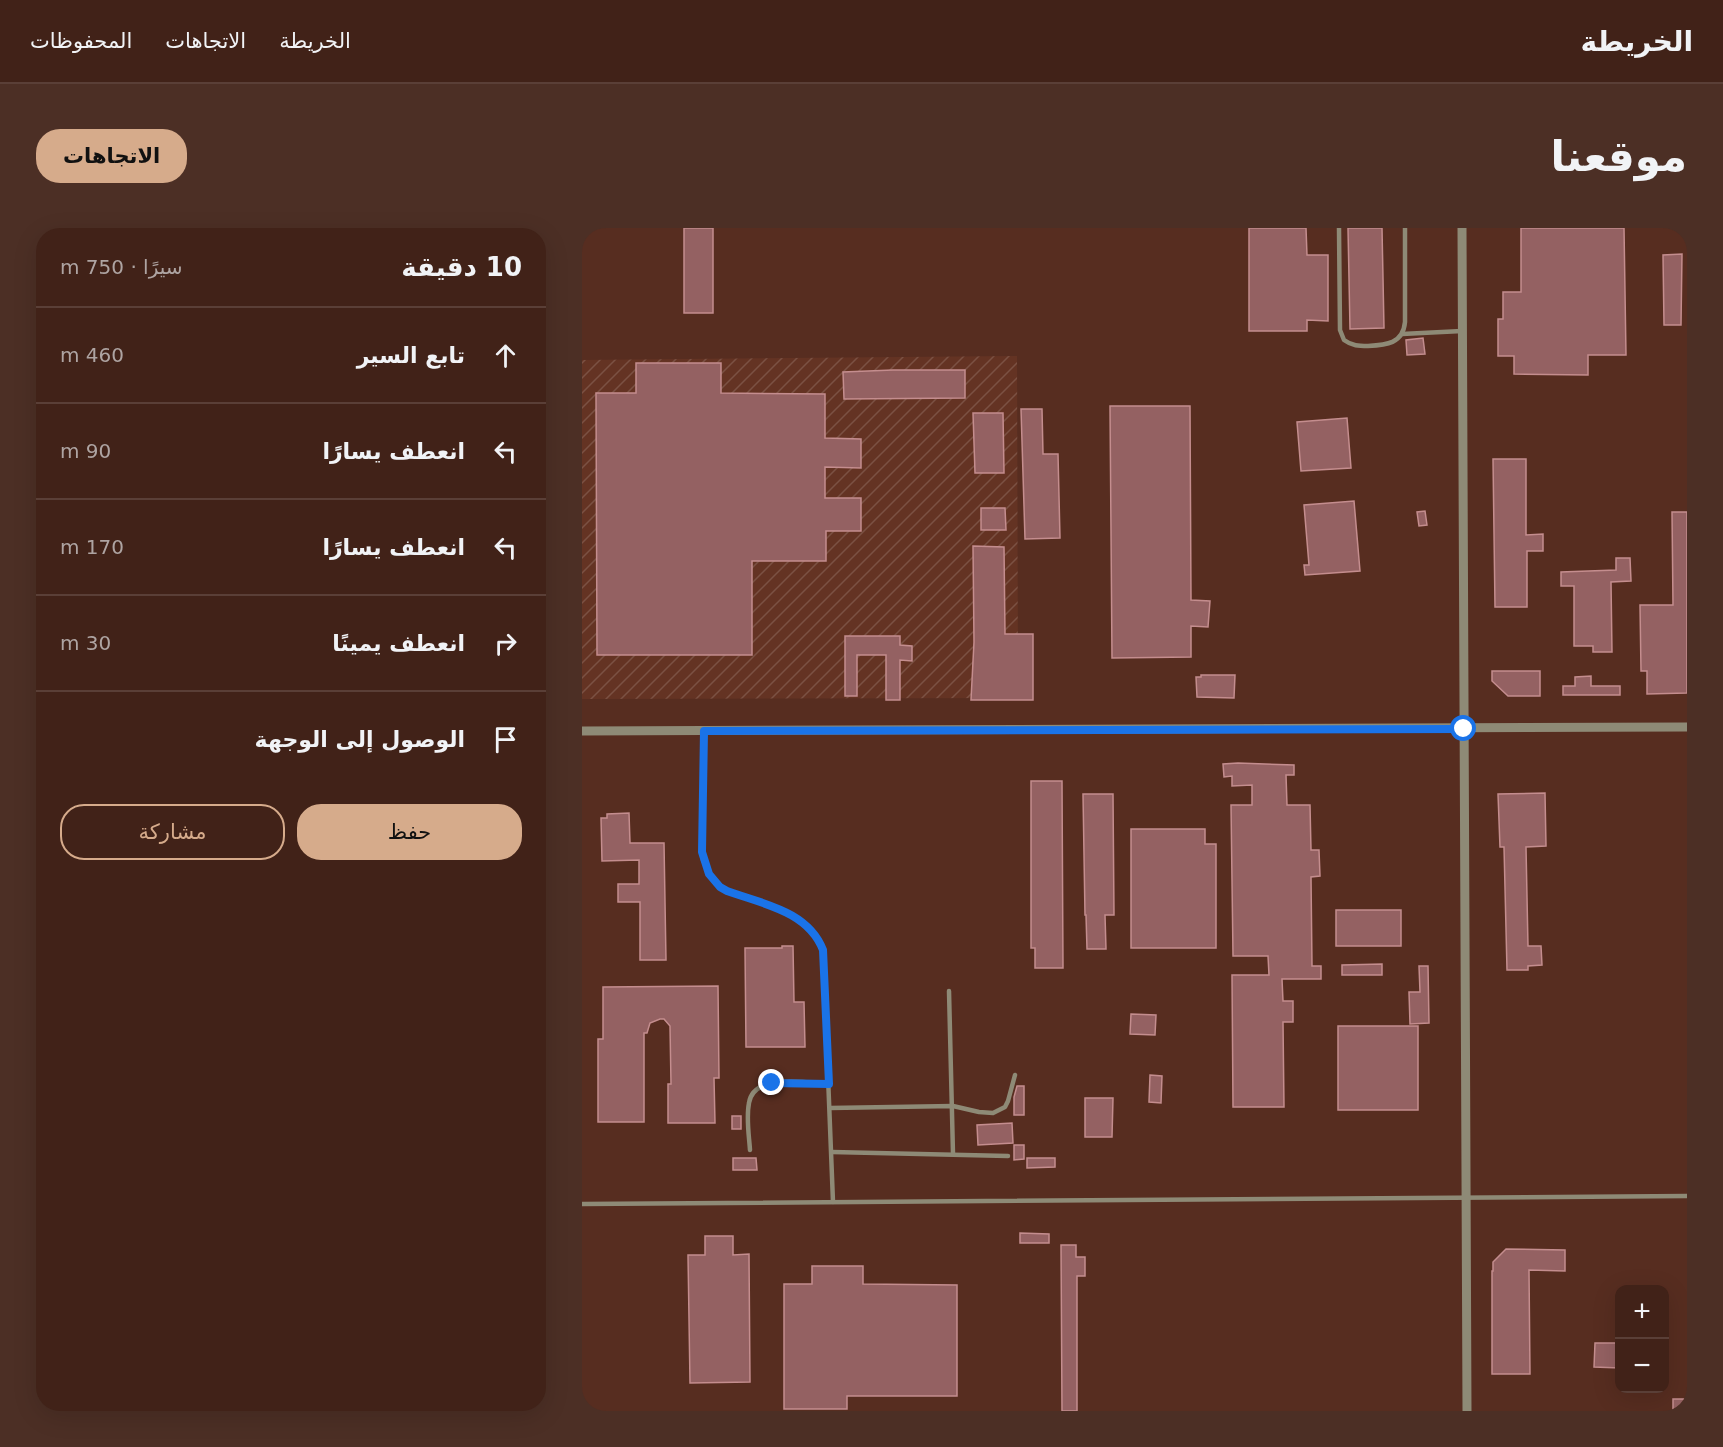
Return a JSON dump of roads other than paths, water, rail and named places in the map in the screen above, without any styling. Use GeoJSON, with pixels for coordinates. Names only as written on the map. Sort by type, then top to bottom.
{"type":"FeatureCollection","features":[{"type":"Feature","properties":{"kind":"street"},"geometry":{"type":"LineString","coordinates":[[1462,228],[1467,1411]]}},
{"type":"Feature","properties":{"kind":"street"},"geometry":{"type":"LineString","coordinates":[[582,731],[1687,728]]}},
{"type":"Feature","properties":{"kind":"lane"},"geometry":{"type":"LineString","coordinates":[[1339,228],[1340,330],[1342,337],[1352,345],[1387,345],[1398,340],[1402,334],[1405,322],[1405,228]]}},
{"type":"Feature","properties":{"kind":"lane"},"geometry":{"type":"LineString","coordinates":[[1402,334],[1462,331]]}},
{"type":"Feature","properties":{"kind":"lane"},"geometry":{"type":"LineString","coordinates":[[704,731],[702,852],[706,867],[720,887],[799,918],[814,931],[819,940],[824,960],[833,1202]]}},
{"type":"Feature","properties":{"kind":"lane"},"geometry":{"type":"LineString","coordinates":[[949,991],[953,1154]]}},
{"type":"Feature","properties":{"kind":"lane"},"geometry":{"type":"LineString","coordinates":[[830,1108],[953,1106],[986,1113],[999,1111],[1008,1101],[1015,1075]]}},
{"type":"Feature","properties":{"kind":"lane"},"geometry":{"type":"LineString","coordinates":[[750,1150],[748,1106],[750,1097],[756,1089],[772,1083],[829,1084]]}},
{"type":"Feature","properties":{"kind":"lane"},"geometry":{"type":"LineString","coordinates":[[832,1152],[1008,1156]]}},
{"type":"Feature","properties":{"kind":"lane"},"geometry":{"type":"LineString","coordinates":[[582,1204],[1687,1196]]}}]}
